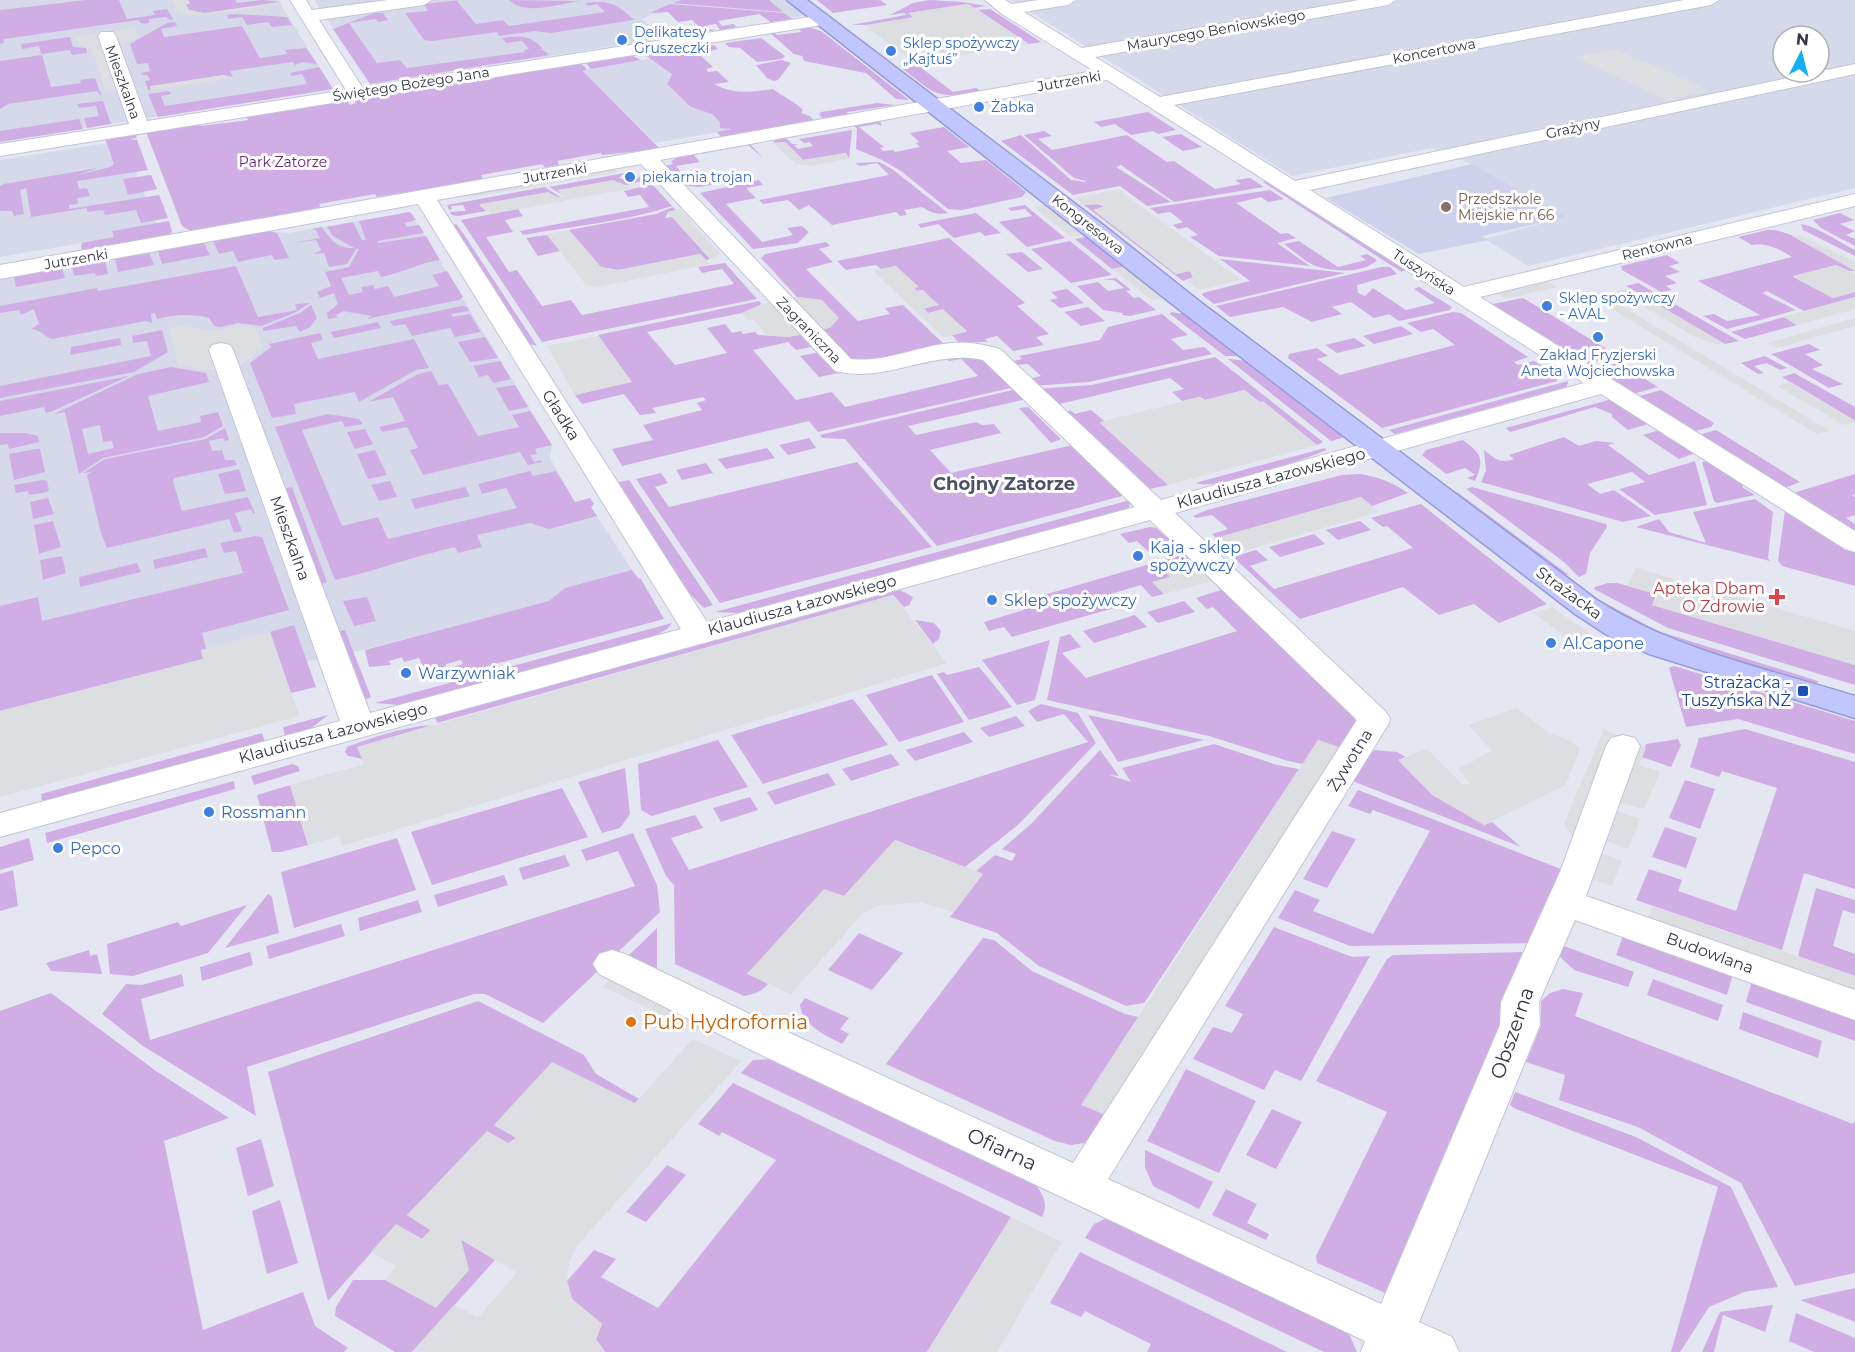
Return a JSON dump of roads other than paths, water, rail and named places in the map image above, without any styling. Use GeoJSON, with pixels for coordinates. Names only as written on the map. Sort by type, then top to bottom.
{"type":"FeatureCollection","features":[{"type":"Feature","properties":{"kind":"street"},"geometry":{"type":"LineString","coordinates":[[297,0],[357,93]]}},
{"type":"Feature","properties":{"kind":"street"},"geometry":{"type":"LineString","coordinates":[[308,16],[424,0]]}},
{"type":"Feature","properties":{"kind":"street","name":"Kongresowa"},"geometry":{"type":"LineString","coordinates":[[796,0],[1190,306],[1379,449]]}},
{"type":"Feature","properties":{"kind":"street"},"geometry":{"type":"LineString","coordinates":[[1001,5],[1068,0]]}},
{"type":"Feature","properties":{"kind":"street","name":"Maurycego Beniowskiego"},"geometry":{"type":"LineString","coordinates":[[1079,54],[1388,0]]}},
{"type":"Feature","properties":{"kind":"street","name":"Koncertowa"},"geometry":{"type":"LineString","coordinates":[[1156,103],[1711,0]]}},
{"type":"Feature","properties":{"kind":"street","name":"Tuszyńska"},"geometry":{"type":"LineString","coordinates":[[1001,5],[1855,543]]}},
{"type":"Feature","properties":{"kind":"street","name":"Świętego Bożego Jana"},"geometry":{"type":"LineString","coordinates":[[0,150],[822,20]]}},
{"type":"Feature","properties":{"kind":"street","name":"Mieszkalna"},"geometry":{"type":"LineString","coordinates":[[107,36],[140,128]]}},
{"type":"Feature","properties":{"kind":"street","name":"Grażyny"},"geometry":{"type":"LineString","coordinates":[[1292,188],[1855,69]]}},
{"type":"Feature","properties":{"kind":"street","name":"Jutrzenki"},"geometry":{"type":"LineString","coordinates":[[0,272],[1110,74]]}},
{"type":"Feature","properties":{"kind":"street","name":"Zagraniczna"},"geometry":{"type":"LineString","coordinates":[[646,157],[844,366],[864,368],[964,348],[991,354],[1017,380]]}},
{"type":"Feature","properties":{"kind":"street","name":"Gładka"},"geometry":{"type":"LineString","coordinates":[[424,197],[699,634]]}},
{"type":"Feature","properties":{"kind":"street","name":"Rentowna"},"geometry":{"type":"LineString","coordinates":[[1459,295],[1855,200]]}},
{"type":"Feature","properties":{"kind":"street","name":"Mieszkalna"},"geometry":{"type":"LineString","coordinates":[[221,350],[358,726]]}},
{"type":"Feature","properties":{"kind":"street","name":"Żywotna"},"geometry":{"type":"LineString","coordinates":[[1017,380],[1374,718],[1342,773],[1081,1186]]}},
{"type":"Feature","properties":{"kind":"street","name":"Klaudiusza Łazowskiego"},"geometry":{"type":"LineString","coordinates":[[0,825],[1379,449],[1604,385]]}},
{"type":"Feature","properties":{"kind":"street","name":"Strażacka"},"geometry":{"type":"LineString","coordinates":[[1379,449],[1560,588],[1618,628],[1660,647],[1855,707]]}},
{"type":"Feature","properties":{"kind":"street","name":"Obszerna"},"geometry":{"type":"LineString","coordinates":[[1388,1342],[1520,1025],[1520,1002],[1578,872],[1623,746]]}},
{"type":"Feature","properties":{"kind":"street","name":"Budowlana"},"geometry":{"type":"LineString","coordinates":[[1565,902],[1855,1005]]}},
{"type":"Feature","properties":{"kind":"street","name":"Ofiarna"},"geometry":{"type":"LineString","coordinates":[[612,964],[767,1040],[1081,1186],[1388,1342],[1436,1352]]}},
{"type":"Feature","properties":{"kind":"place","name":"Delikatesy Gruszeczki"},"geometry":{"type":"Point","coordinates":[622,40]}},
{"type":"Feature","properties":{"kind":"place","name":"Sklep spożywczy „Kajtuś”"},"geometry":{"type":"Point","coordinates":[891,51]}},
{"type":"Feature","properties":{"kind":"place","name":"Żabka"},"geometry":{"type":"Point","coordinates":[979,107]}},
{"type":"Feature","properties":{"kind":"place","name":"piekarnia trojan"},"geometry":{"type":"Point","coordinates":[630,177]}},
{"type":"Feature","properties":{"kind":"place","name":"Przedszkole Miejskie nr 66"},"geometry":{"type":"Point","coordinates":[1446,207]}},
{"type":"Feature","properties":{"kind":"place","name":"Sklep spożywczy - AVAL"},"geometry":{"type":"Point","coordinates":[1547,306]}},
{"type":"Feature","properties":{"kind":"place","name":"Zakład Fryzjerski Aneta Wojciechowska"},"geometry":{"type":"Point","coordinates":[1598,337]}},
{"type":"Feature","properties":{"kind":"place","name":"Kaja - sklep spożywczy"},"geometry":{"type":"Point","coordinates":[1138,556]}},
{"type":"Feature","properties":{"kind":"place","name":"Apteka Dbam O Zdrowie"},"geometry":{"type":"Point","coordinates":[1777,597]}},
{"type":"Feature","properties":{"kind":"place","name":"Sklep spożywczy"},"geometry":{"type":"Point","coordinates":[992,600]}},
{"type":"Feature","properties":{"kind":"place","name":"Al.Capone"},"geometry":{"type":"Point","coordinates":[1551,643]}},
{"type":"Feature","properties":{"kind":"place","name":"Warzywniak"},"geometry":{"type":"Point","coordinates":[406,673]}},
{"type":"Feature","properties":{"kind":"place","name":"Strażacka - Tuszyńska NŻ"},"geometry":{"type":"Point","coordinates":[1803,691]}},
{"type":"Feature","properties":{"kind":"place","name":"Rossmann"},"geometry":{"type":"Point","coordinates":[209,812]}},
{"type":"Feature","properties":{"kind":"place","name":"Pepco"},"geometry":{"type":"Point","coordinates":[58,848]}},
{"type":"Feature","properties":{"kind":"place","name":"Pub Hydrofornia"},"geometry":{"type":"Point","coordinates":[631,1022]}},
{"type":"Feature","properties":{"kind":"district","name":"Chojny Zatorze"},"geometry":{"type":"Point","coordinates":[1004,484]}},
{"type":"Feature","properties":{"kind":"park label","name":"Park Zatorze"},"geometry":{"type":"Point","coordinates":[283,162]}}]}
